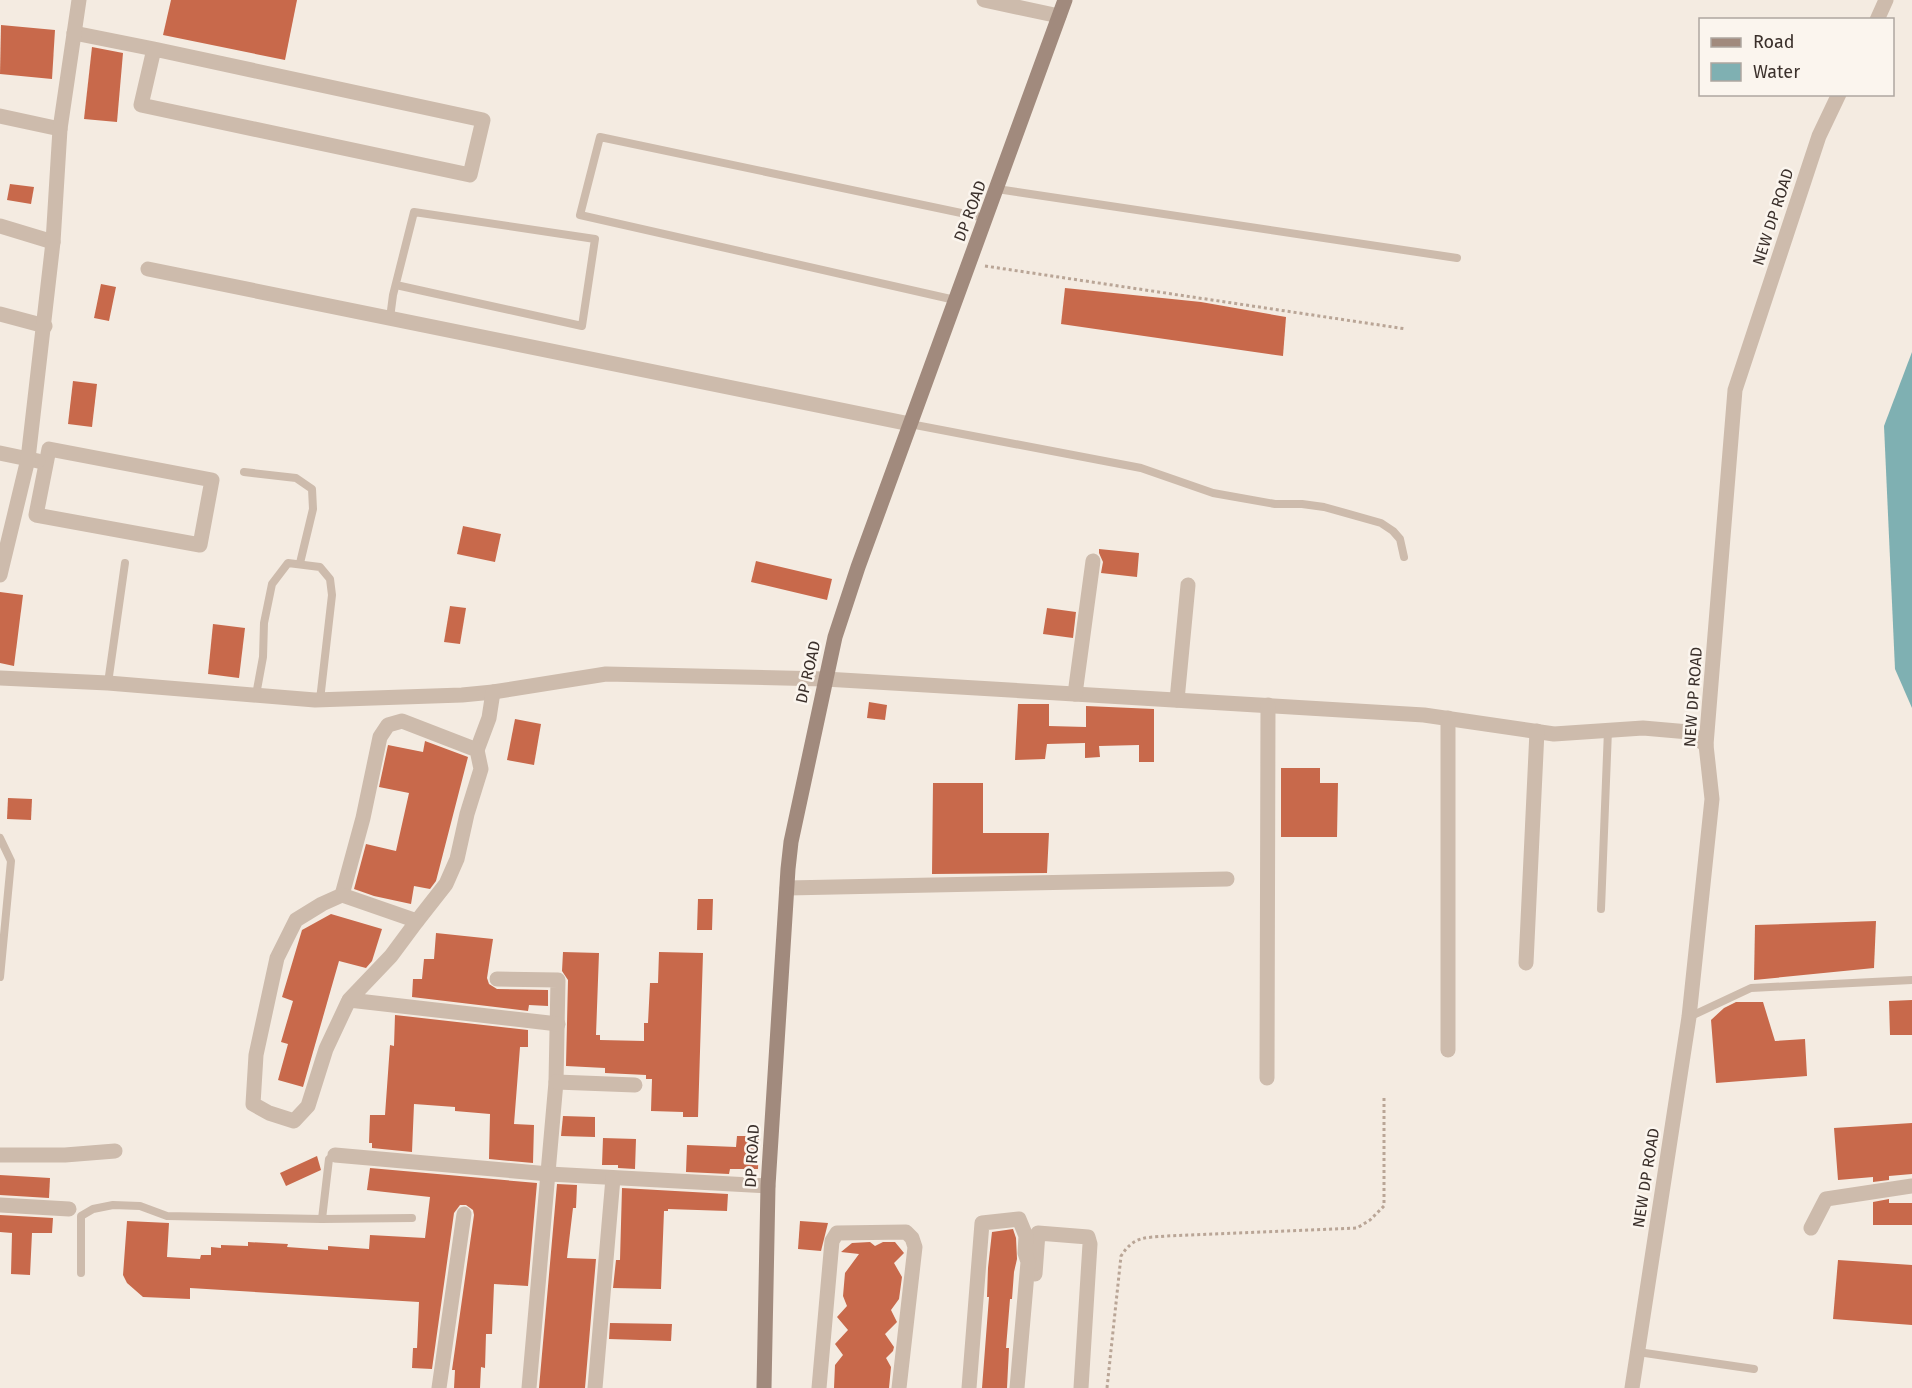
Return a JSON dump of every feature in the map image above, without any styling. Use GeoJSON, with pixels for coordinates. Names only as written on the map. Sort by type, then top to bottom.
{"type":"FeatureCollection","features":[{"type":"Feature","properties":{"kind":"street"},"geometry":{"type":"LineString","coordinates":[[0,575],[28,459],[45,326],[60,129],[80,0]]}},
{"type":"Feature","properties":{"kind":"street"},"geometry":{"type":"LineString","coordinates":[[984,0],[1059,16]]}},
{"type":"Feature","properties":{"kind":"street","name":"DP ROAD"},"geometry":{"type":"LineString","coordinates":[[764,1388],[768,1186],[788,869],[791,842],[825,679],[835,637],[858,567],[1065,0]]}},
{"type":"Feature","properties":{"kind":"street"},"geometry":{"type":"LineString","coordinates":[[1878,18],[1886,0]]}},
{"type":"Feature","properties":{"kind":"street"},"geometry":{"type":"LineString","coordinates":[[75,33],[154,49],[483,120],[470,175],[141,105],[154,49]]}},
{"type":"Feature","properties":{"kind":"street","name":"NEW DP ROAD"},"geometry":{"type":"LineString","coordinates":[[1632,1388],[1689,1017],[1712,799],[1706,745],[1735,390],[1819,136],[1838,96]]}},
{"type":"Feature","properties":{"kind":"street"},"geometry":{"type":"LineString","coordinates":[[0,116],[60,129]]}},
{"type":"Feature","properties":{"kind":"street"},"geometry":{"type":"LineString","coordinates":[[0,226],[53,242]]}},
{"type":"Feature","properties":{"kind":"street"},"geometry":{"type":"LineString","coordinates":[[148,269],[910,424]]}},
{"type":"Feature","properties":{"kind":"street"},"geometry":{"type":"LineString","coordinates":[[0,314],[45,326]]}},
{"type":"Feature","properties":{"kind":"street"},"geometry":{"type":"LineString","coordinates":[[49,449],[213,480],[200,545],[36,515],[47,463],[49,449]]}},
{"type":"Feature","properties":{"kind":"street"},"geometry":{"type":"LineString","coordinates":[[0,453],[47,463]]}},
{"type":"Feature","properties":{"kind":"street"},"geometry":{"type":"LineString","coordinates":[[1076,694],[1093,561]]}},
{"type":"Feature","properties":{"kind":"street"},"geometry":{"type":"LineString","coordinates":[[1177,700],[1188,585]]}},
{"type":"Feature","properties":{"kind":"street"},"geometry":{"type":"LineString","coordinates":[[0,678],[108,683],[320,700],[462,695],[606,674],[825,679],[1424,715],[1554,734],[1642,728],[1689,732],[1706,745]]}},
{"type":"Feature","properties":{"kind":"street"},"geometry":{"type":"LineString","coordinates":[[417,921],[342,895],[296,920],[277,958],[256,1055],[253,1104],[269,1113],[294,1121],[308,1106],[326,1049],[349,1000],[391,956],[446,884],[457,859],[467,814],[481,769],[477,750],[489,718],[493,692]]}},
{"type":"Feature","properties":{"kind":"street"},"geometry":{"type":"LineString","coordinates":[[1267,1078],[1268,705]]}},
{"type":"Feature","properties":{"kind":"street"},"geometry":{"type":"LineString","coordinates":[[1448,718],[1448,1050]]}},
{"type":"Feature","properties":{"kind":"street"},"geometry":{"type":"LineString","coordinates":[[342,895],[363,818],[380,737],[388,724],[402,721],[477,750]]}},
{"type":"Feature","properties":{"kind":"street"},"geometry":{"type":"LineString","coordinates":[[1526,963],[1537,731]]}},
{"type":"Feature","properties":{"kind":"street"},"geometry":{"type":"LineString","coordinates":[[787,888],[1227,879]]}},
{"type":"Feature","properties":{"kind":"street"},"geometry":{"type":"LineString","coordinates":[[497,979],[558,980],[556,1082],[529,1388]]}},
{"type":"Feature","properties":{"kind":"street"},"geometry":{"type":"LineString","coordinates":[[349,1000],[558,1024]]}},
{"type":"Feature","properties":{"kind":"street"},"geometry":{"type":"LineString","coordinates":[[556,1082],[635,1085]]}},
{"type":"Feature","properties":{"kind":"street"},"geometry":{"type":"LineString","coordinates":[[0,1155],[65,1155],[115,1150]]}},
{"type":"Feature","properties":{"kind":"street"},"geometry":{"type":"LineString","coordinates":[[335,1155],[549,1174],[768,1186]]}},
{"type":"Feature","properties":{"kind":"street"},"geometry":{"type":"LineString","coordinates":[[595,1388],[613,1178]]}},
{"type":"Feature","properties":{"kind":"street"},"geometry":{"type":"LineString","coordinates":[[1811,1228],[1826,1198],[1912,1186]]}},
{"type":"Feature","properties":{"kind":"street"},"geometry":{"type":"LineString","coordinates":[[0,1205],[69,1209]]}},
{"type":"Feature","properties":{"kind":"street"},"geometry":{"type":"LineString","coordinates":[[439,1388],[464,1214]]}},
{"type":"Feature","properties":{"kind":"street"},"geometry":{"type":"LineString","coordinates":[[969,1388],[982,1223],[1019,1219],[1026,1236],[1024,1252],[1028,1262],[1017,1388]]}},
{"type":"Feature","properties":{"kind":"street"},"geometry":{"type":"LineString","coordinates":[[819,1388],[832,1241],[837,1233],[850,1231],[906,1233],[912,1238],[915,1247],[899,1388]]}},
{"type":"Feature","properties":{"kind":"street"},"geometry":{"type":"LineString","coordinates":[[1025,1388],[1038,1233],[1088,1237],[1090,1244],[1081,1388]]}},
{"type":"Feature","properties":{"kind":"lane"},"geometry":{"type":"LineString","coordinates":[[956,300],[580,215],[600,137],[985,218]]}},
{"type":"Feature","properties":{"kind":"lane"},"geometry":{"type":"LineString","coordinates":[[997,189],[1457,258]]}},
{"type":"Feature","properties":{"kind":"lane"},"geometry":{"type":"LineString","coordinates":[[390,318],[396,285],[414,212],[595,239],[582,326],[396,285]]}},
{"type":"Feature","properties":{"kind":"lane"},"geometry":{"type":"LineString","coordinates":[[910,424],[1141,468],[1213,493],[1275,504],[1324,507],[1381,523],[1394,531],[1400,539],[1404,557]]}},
{"type":"Feature","properties":{"kind":"lane"},"geometry":{"type":"LineString","coordinates":[[244,472],[296,478],[312,489],[314,509],[300,563]]}},
{"type":"Feature","properties":{"kind":"lane"},"geometry":{"type":"LineString","coordinates":[[108,683],[125,563]]}},
{"type":"Feature","properties":{"kind":"lane"},"geometry":{"type":"LineString","coordinates":[[256,695],[264,623],[272,584],[288,563],[300,563],[320,567],[330,579],[332,595],[320,700]]}},
{"type":"Feature","properties":{"kind":"lane"},"geometry":{"type":"LineString","coordinates":[[1601,909],[1608,730]]}},
{"type":"Feature","properties":{"kind":"lane"},"geometry":{"type":"LineString","coordinates":[[0,838],[11,861],[0,977]]}},
{"type":"Feature","properties":{"kind":"lane"},"geometry":{"type":"LineString","coordinates":[[1689,1017],[1751,988],[1912,980]]}},
{"type":"Feature","properties":{"kind":"lane"},"geometry":{"type":"LineString","coordinates":[[322,1220],[329,1159],[335,1155]]}},
{"type":"Feature","properties":{"kind":"lane"},"geometry":{"type":"LineString","coordinates":[[81,1273],[81,1216],[93,1209],[113,1205],[140,1206],[167,1216],[322,1220],[412,1218]]}},
{"type":"Feature","properties":{"kind":"lane"},"geometry":{"type":"LineString","coordinates":[[1638,1352],[1755,1369]]}},
{"type":"Feature","properties":{"kind":"path"},"geometry":{"type":"LineString","coordinates":[[968,264],[1406,329]]}},
{"type":"Feature","properties":{"kind":"path"},"geometry":{"type":"LineString","coordinates":[[1107,1388],[1121,1256],[1128,1245],[1138,1239],[1166,1236],[1357,1228],[1370,1220],[1384,1206],[1384,1097]]}},
{"type":"Feature","properties":{"kind":"water"},"geometry":{"type":"Polygon","coordinates":[[[1912,352],[1912,708],[1895,669],[1884,426],[1912,352]]]}},
{"type":"Feature","properties":{"kind":"building"},"geometry":{"type":"Polygon","coordinates":[[[171,0],[297,0],[285,60],[163,35],[171,0]]]}},
{"type":"Feature","properties":{"kind":"building"},"geometry":{"type":"Polygon","coordinates":[[[1,25],[55,30],[52,79],[0,74],[1,25]]]}},
{"type":"Feature","properties":{"kind":"building"},"geometry":{"type":"Polygon","coordinates":[[[92,47],[123,53],[117,122],[84,119],[92,47]]]}},
{"type":"Feature","properties":{"kind":"building"},"geometry":{"type":"Polygon","coordinates":[[[10,184],[34,187],[31,204],[7,200],[10,184]]]}},
{"type":"Feature","properties":{"kind":"building"},"geometry":{"type":"Polygon","coordinates":[[[101,284],[116,287],[109,321],[94,318],[101,284]]]}},
{"type":"Feature","properties":{"kind":"building"},"geometry":{"type":"Polygon","coordinates":[[[1065,288],[1201,302],[1286,317],[1283,356],[1061,324],[1065,288]]]}},
{"type":"Feature","properties":{"kind":"building"},"geometry":{"type":"Polygon","coordinates":[[[73,381],[97,384],[92,427],[68,424],[73,381]]]}},
{"type":"Feature","properties":{"kind":"building"},"geometry":{"type":"Polygon","coordinates":[[[463,526],[501,534],[495,562],[457,554],[463,526]]]}},
{"type":"Feature","properties":{"kind":"building"},"geometry":{"type":"Polygon","coordinates":[[[1099,549],[1139,553],[1137,577],[1101,573],[1103,562],[1099,549]]]}},
{"type":"Feature","properties":{"kind":"building"},"geometry":{"type":"Polygon","coordinates":[[[756,561],[832,579],[827,600],[751,582],[756,561]]]}},
{"type":"Feature","properties":{"kind":"building"},"geometry":{"type":"Polygon","coordinates":[[[0,592],[23,595],[14,666],[0,663],[0,592]]]}},
{"type":"Feature","properties":{"kind":"building"},"geometry":{"type":"Polygon","coordinates":[[[450,606],[466,608],[460,644],[444,642],[450,606]]]}},
{"type":"Feature","properties":{"kind":"building"},"geometry":{"type":"Polygon","coordinates":[[[1047,608],[1076,612],[1073,638],[1043,634],[1047,608]]]}},
{"type":"Feature","properties":{"kind":"building"},"geometry":{"type":"Polygon","coordinates":[[[213,624],[245,628],[239,678],[208,674],[213,624]]]}},
{"type":"Feature","properties":{"kind":"building"},"geometry":{"type":"Polygon","coordinates":[[[869,702],[887,705],[885,720],[867,718],[869,702]]]}},
{"type":"Feature","properties":{"kind":"building"},"geometry":{"type":"Polygon","coordinates":[[[1018,704],[1049,704],[1049,726],[1086,727],[1086,706],[1154,709],[1154,762],[1139,762],[1139,745],[1099,746],[1100,757],[1085,758],[1085,743],[1047,744],[1045,759],[1015,760],[1018,704]]]}},
{"type":"Feature","properties":{"kind":"building"},"geometry":{"type":"Polygon","coordinates":[[[515,719],[541,724],[534,765],[507,760],[515,719]]]}},
{"type":"Feature","properties":{"kind":"building"},"geometry":{"type":"Polygon","coordinates":[[[425,741],[468,757],[436,881],[430,889],[414,886],[411,904],[354,889],[366,844],[396,851],[409,793],[379,787],[388,745],[423,752],[425,741]]]}},
{"type":"Feature","properties":{"kind":"building"},"geometry":{"type":"Polygon","coordinates":[[[1281,768],[1320,768],[1320,783],[1338,783],[1337,837],[1281,837],[1281,768]]]}},
{"type":"Feature","properties":{"kind":"building"},"geometry":{"type":"Polygon","coordinates":[[[933,783],[983,783],[983,833],[1049,833],[1047,873],[932,874],[933,783]]]}},
{"type":"Feature","properties":{"kind":"building"},"geometry":{"type":"Polygon","coordinates":[[[8,798],[32,799],[31,820],[7,819],[8,798]]]}},
{"type":"Feature","properties":{"kind":"building"},"geometry":{"type":"Polygon","coordinates":[[[698,899],[713,899],[712,930],[697,930],[698,899]]]}},
{"type":"Feature","properties":{"kind":"building"},"geometry":{"type":"Polygon","coordinates":[[[331,914],[382,929],[372,961],[366,968],[339,961],[303,1087],[278,1080],[288,1044],[281,1042],[293,1001],[282,997],[302,930],[331,914]]]}},
{"type":"Feature","properties":{"kind":"building"},"geometry":{"type":"Polygon","coordinates":[[[1876,921],[1874,968],[1754,980],[1755,925],[1876,921]]]}},
{"type":"Feature","properties":{"kind":"building"},"geometry":{"type":"Polygon","coordinates":[[[436,933],[493,939],[487,978],[489,984],[497,989],[548,990],[548,1006],[529,1005],[528,1011],[412,997],[413,979],[422,979],[424,959],[434,959],[436,933]]]}},
{"type":"Feature","properties":{"kind":"building"},"geometry":{"type":"Polygon","coordinates":[[[563,952],[599,953],[596,1035],[600,1035],[600,1040],[644,1041],[644,1023],[648,1023],[650,983],[658,983],[659,952],[703,953],[698,1117],[683,1117],[683,1112],[651,1111],[652,1079],[646,1079],[646,1075],[605,1073],[605,1068],[566,1066],[568,980],[562,971],[563,952]]]}},
{"type":"Feature","properties":{"kind":"building"},"geometry":{"type":"Polygon","coordinates":[[[1912,1000],[1912,1035],[1890,1035],[1889,1001],[1912,1000]]]}},
{"type":"Feature","properties":{"kind":"building"},"geometry":{"type":"Polygon","coordinates":[[[1736,1002],[1763,1002],[1775,1041],[1805,1039],[1807,1076],[1716,1083],[1711,1020],[1724,1008],[1736,1002]]]}},
{"type":"Feature","properties":{"kind":"building"},"geometry":{"type":"Polygon","coordinates":[[[395,1015],[528,1030],[528,1047],[520,1047],[514,1124],[534,1125],[533,1163],[489,1159],[490,1114],[455,1111],[455,1107],[414,1104],[412,1152],[372,1148],[372,1143],[369,1143],[370,1115],[385,1115],[390,1045],[394,1046],[395,1015]]]}},
{"type":"Feature","properties":{"kind":"building"},"geometry":{"type":"Polygon","coordinates":[[[563,1116],[595,1117],[595,1137],[561,1136],[563,1116]]]}},
{"type":"Feature","properties":{"kind":"building"},"geometry":{"type":"Polygon","coordinates":[[[1912,1123],[1912,1174],[1889,1176],[1889,1180],[1873,1182],[1873,1177],[1838,1180],[1834,1128],[1912,1123]]]}},
{"type":"Feature","properties":{"kind":"building"},"geometry":{"type":"Polygon","coordinates":[[[737,1136],[759,1136],[758,1169],[730,1169],[729,1174],[686,1172],[687,1145],[736,1147],[737,1136]]]}},
{"type":"Feature","properties":{"kind":"building"},"geometry":{"type":"Polygon","coordinates":[[[603,1138],[636,1139],[635,1169],[618,1168],[618,1165],[602,1165],[603,1138]]]}},
{"type":"Feature","properties":{"kind":"building"},"geometry":{"type":"Polygon","coordinates":[[[317,1156],[321,1170],[286,1186],[280,1173],[317,1156]]]}},
{"type":"Feature","properties":{"kind":"building"},"geometry":{"type":"Polygon","coordinates":[[[370,1168],[537,1183],[528,1286],[494,1284],[492,1334],[486,1334],[485,1368],[481,1367],[480,1388],[454,1388],[455,1370],[452,1370],[474,1215],[473,1210],[466,1205],[460,1205],[454,1213],[432,1369],[412,1368],[413,1348],[417,1348],[419,1302],[190,1288],[190,1299],[143,1297],[127,1283],[123,1275],[127,1221],[169,1223],[167,1257],[200,1259],[201,1255],[211,1255],[211,1247],[248,1246],[248,1242],[288,1244],[287,1247],[328,1250],[328,1246],[369,1249],[370,1235],[425,1238],[430,1197],[367,1190],[370,1168]]]}},
{"type":"Feature","properties":{"kind":"building"},"geometry":{"type":"Polygon","coordinates":[[[0,1175],[50,1178],[49,1198],[0,1195],[0,1175]]]}},
{"type":"Feature","properties":{"kind":"building"},"geometry":{"type":"Polygon","coordinates":[[[557,1184],[577,1185],[576,1208],[573,1208],[567,1258],[596,1259],[585,1388],[539,1388],[557,1184]]]}},
{"type":"Feature","properties":{"kind":"building"},"geometry":{"type":"Polygon","coordinates":[[[622,1188],[728,1194],[727,1211],[668,1209],[664,1211],[661,1289],[613,1288],[616,1260],[620,1260],[622,1188]]]}},
{"type":"Feature","properties":{"kind":"building"},"geometry":{"type":"Polygon","coordinates":[[[1889,1199],[1889,1203],[1912,1203],[1912,1225],[1873,1225],[1873,1202],[1889,1199]]]}},
{"type":"Feature","properties":{"kind":"building"},"geometry":{"type":"Polygon","coordinates":[[[0,1215],[53,1218],[52,1233],[32,1233],[30,1275],[11,1274],[12,1233],[0,1232],[0,1215]]]}},
{"type":"Feature","properties":{"kind":"building"},"geometry":{"type":"Polygon","coordinates":[[[800,1221],[828,1223],[821,1251],[798,1249],[800,1221]]]}},
{"type":"Feature","properties":{"kind":"building"},"geometry":{"type":"Polygon","coordinates":[[[1013,1229],[1017,1259],[1012,1299],[1010,1299],[1006,1348],[1009,1348],[1007,1388],[982,1388],[992,1232],[1013,1229]]]}},
{"type":"Feature","properties":{"kind":"building"},"geometry":{"type":"Polygon","coordinates":[[[870,1242],[875,1246],[883,1242],[895,1242],[904,1253],[894,1263],[902,1277],[899,1299],[891,1310],[897,1322],[885,1334],[894,1347],[886,1358],[891,1367],[889,1388],[834,1388],[835,1365],[843,1355],[835,1344],[848,1330],[837,1317],[847,1306],[843,1296],[845,1273],[859,1254],[841,1252],[852,1243],[870,1242]]]}},
{"type":"Feature","properties":{"kind":"building"},"geometry":{"type":"Polygon","coordinates":[[[1838,1260],[1912,1265],[1912,1325],[1833,1319],[1838,1260]]]}},
{"type":"Feature","properties":{"kind":"building"},"geometry":{"type":"Polygon","coordinates":[[[610,1323],[672,1324],[671,1341],[609,1339],[610,1323]]]}}]}
